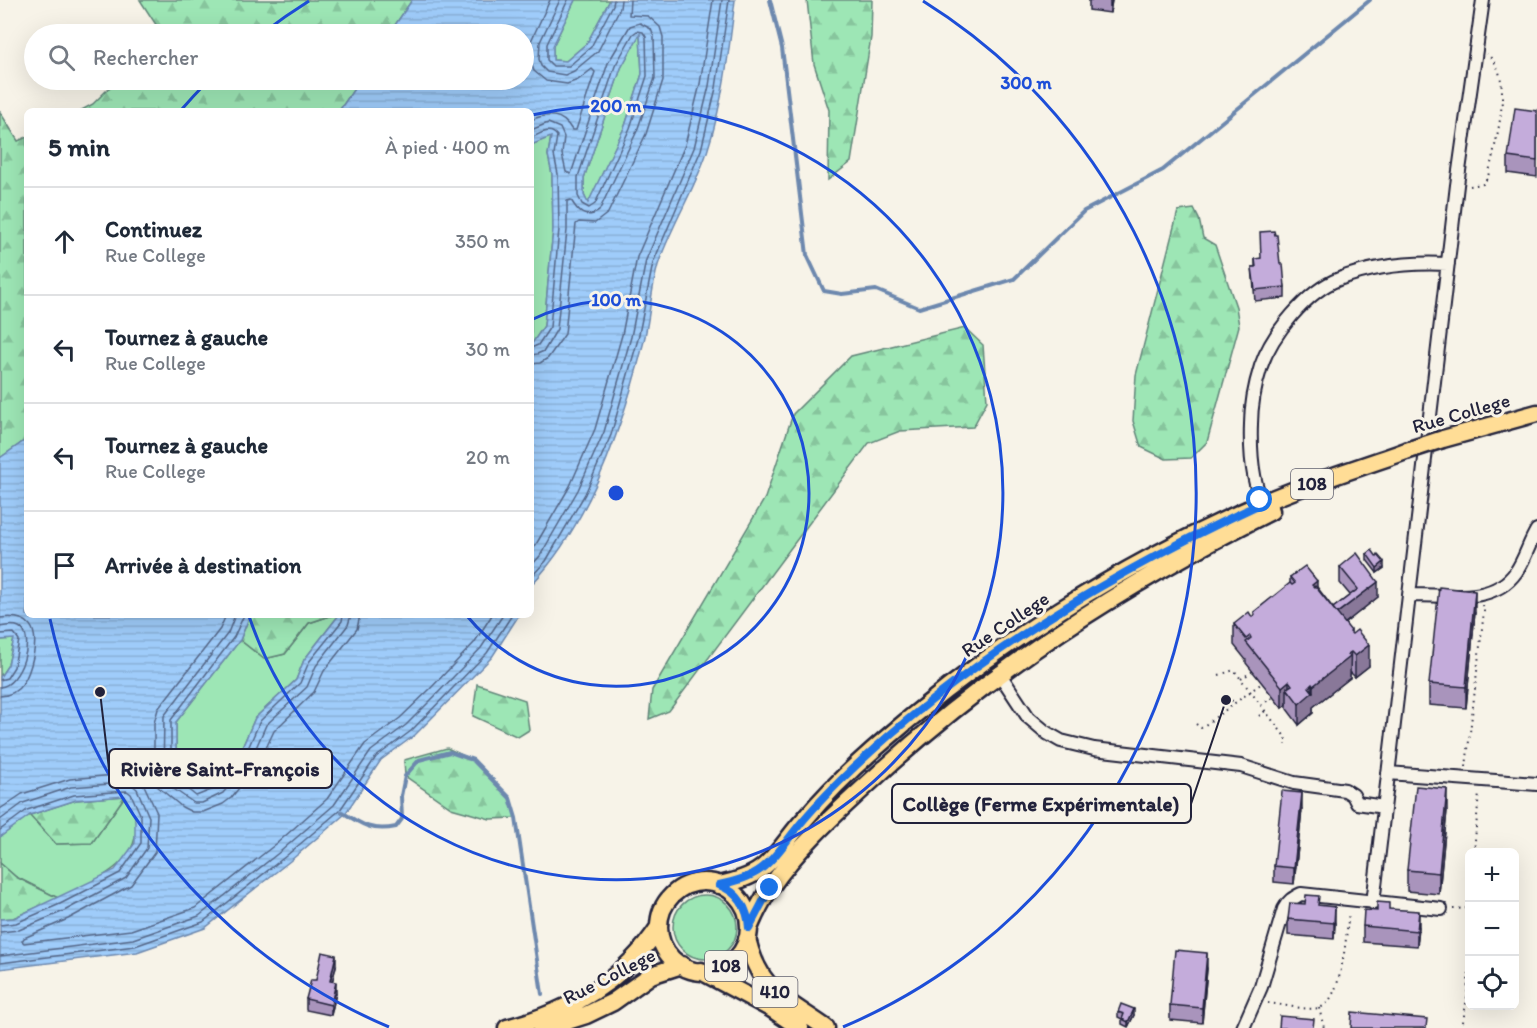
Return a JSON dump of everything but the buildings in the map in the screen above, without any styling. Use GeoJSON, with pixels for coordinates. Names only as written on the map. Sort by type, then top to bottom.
{"type":"FeatureCollection","features":[{"type":"Feature","properties":{"kind":"main road","name":"Rue College"},"geometry":{"type":"LineString","coordinates":[[507,1028],[554,1014],[602,987],[638,956],[659,927],[664,907],[676,892],[694,883],[710,882],[719,885],[743,879],[766,865],[816,806],[865,757],[944,692],[1020,637],[1079,599],[1149,558],[1363,467],[1443,439],[1537,413]]}},
{"type":"Feature","properties":{"kind":"main road","name":"Rue College"},"geometry":{"type":"LineString","coordinates":[[659,927],[667,951],[682,965],[701,971],[716,969],[730,963],[741,952],[775,882],[834,817],[913,743],[999,673],[1069,625],[1120,592],[1264,508]]}},
{"type":"Feature","properties":{"kind":"main road","name":"108"},"geometry":{"type":"LineString","coordinates":[[719,885],[728,889],[740,900],[747,913],[748,934]]}},
{"type":"Feature","properties":{"kind":"main road","name":"410"},"geometry":{"type":"LineString","coordinates":[[748,934],[756,967],[766,984],[826,1028]]}},
{"type":"Feature","properties":{"kind":"main road","name":"Rue College"},"geometry":{"type":"LineString","coordinates":[[519,1028],[560,1023],[586,1016],[607,1006],[651,975],[682,965]]}},
{"type":"Feature","properties":{"kind":"main road","name":"410"},"geometry":{"type":"LineString","coordinates":[[701,971],[772,1009],[800,1028]]}},
{"type":"Feature","properties":{"kind":"lane"},"geometry":{"type":"LineString","coordinates":[[1373,903],[1457,185],[1483,0]]}},
{"type":"Feature","properties":{"kind":"lane"},"geometry":{"type":"LineString","coordinates":[[1264,508],[1255,482],[1250,435],[1254,390],[1262,363],[1275,339],[1293,314],[1315,293],[1337,279],[1371,269],[1398,265],[1424,262],[1448,264]]}},
{"type":"Feature","properties":{"kind":"lane"},"geometry":{"type":"LineString","coordinates":[[1409,595],[1478,595],[1496,589],[1510,580],[1537,530]]}},
{"type":"Feature","properties":{"kind":"lane"},"geometry":{"type":"LineString","coordinates":[[999,673],[1028,717],[1060,741],[1094,749],[1241,766],[1294,783],[1345,790],[1353,795],[1358,803],[1384,807]]}},
{"type":"Feature","properties":{"kind":"lane"},"geometry":{"type":"LineString","coordinates":[[1388,773],[1537,784]]}},
{"type":"Feature","properties":{"kind":"lane"},"geometry":{"type":"LineString","coordinates":[[1243,1028],[1256,1001],[1288,901],[1301,894],[1441,909]]}},
{"type":"Feature","properties":{"kind":"path"},"geometry":{"type":"LineString","coordinates":[[1457,185],[1473,187],[1483,184],[1488,177],[1502,103],[1502,81],[1496,64],[1487,53],[1476,49]]}},
{"type":"Feature","properties":{"kind":"path"},"geometry":{"type":"LineString","coordinates":[[1465,778],[1484,611],[1478,595]]}},
{"type":"Feature","properties":{"kind":"path"},"geometry":{"type":"LineString","coordinates":[[1219,675],[1234,670],[1286,738],[1286,745]]}},
{"type":"Feature","properties":{"kind":"path"},"geometry":{"type":"LineString","coordinates":[[1241,679],[1253,671]]}},
{"type":"Feature","properties":{"kind":"path"},"geometry":{"type":"LineString","coordinates":[[1196,724],[1201,728],[1262,683]]}},
{"type":"Feature","properties":{"kind":"path"},"geometry":{"type":"LineString","coordinates":[[1261,705],[1273,697]]}},
{"type":"Feature","properties":{"kind":"path"},"geometry":{"type":"LineString","coordinates":[[1227,700],[1230,699],[1234,704]]}},
{"type":"Feature","properties":{"kind":"path"},"geometry":{"type":"LineString","coordinates":[[1259,716],[1265,711]]}},
{"type":"Feature","properties":{"kind":"path"},"geometry":{"type":"LineString","coordinates":[[1474,848],[1480,779]]}},
{"type":"Feature","properties":{"kind":"path"},"geometry":{"type":"LineString","coordinates":[[1256,1001],[1319,1008],[1327,1004],[1338,982],[1351,900]]}},
{"type":"Feature","properties":{"kind":"path"},"geometry":{"type":"LineString","coordinates":[[1441,909],[1465,908]]}},
{"type":"Feature","properties":{"kind":"path"},"geometry":{"type":"LineString","coordinates":[[1462,1028],[1470,956]]}},
{"type":"Feature","properties":{"kind":"path"},"geometry":{"type":"LineString","coordinates":[[1319,1008],[1324,1028]]}},
{"type":"Feature","properties":{"kind":"green space"},"geometry":{"type":"Polygon","coordinates":[[[140,0],[412,0],[396,24],[156,24],[140,0]]]}},
{"type":"Feature","properties":{"kind":"green space"},"geometry":{"type":"Polygon","coordinates":[[[575,0],[610,0],[587,43],[566,61],[553,60],[553,46],[575,0]]]}},
{"type":"Feature","properties":{"kind":"green space"},"geometry":{"type":"Polygon","coordinates":[[[807,0],[872,0],[871,37],[851,162],[828,180],[829,110],[814,64],[807,0]]]}},
{"type":"Feature","properties":{"kind":"green space"},"geometry":{"type":"Polygon","coordinates":[[[640,33],[642,74],[625,126],[588,204],[584,195],[584,178],[621,68],[640,33]]]}},
{"type":"Feature","properties":{"kind":"green space"},"geometry":{"type":"Polygon","coordinates":[[[107,90],[353,90],[341,108],[86,108],[107,90]]]}},
{"type":"Feature","properties":{"kind":"green space"},"geometry":{"type":"Polygon","coordinates":[[[0,112],[18,141],[24,138],[24,441],[0,458],[0,112]]]}},
{"type":"Feature","properties":{"kind":"green space"},"geometry":{"type":"Polygon","coordinates":[[[551,136],[548,155],[552,174],[553,229],[544,326],[534,341],[534,144],[551,136]]]}},
{"type":"Feature","properties":{"kind":"green space"},"geometry":{"type":"Polygon","coordinates":[[[1194,209],[1199,219],[1203,238],[1215,245],[1236,307],[1239,326],[1207,442],[1191,458],[1166,459],[1141,447],[1133,421],[1136,375],[1178,211],[1194,209]]]}},
{"type":"Feature","properties":{"kind":"green space"},"geometry":{"type":"Polygon","coordinates":[[[965,328],[983,345],[987,401],[973,427],[900,431],[869,443],[669,711],[649,719],[652,690],[765,498],[793,414],[851,356],[965,328]]]}},
{"type":"Feature","properties":{"kind":"green space"},"geometry":{"type":"Polygon","coordinates":[[[249,618],[324,618],[309,623],[285,654],[264,659],[240,640],[249,618]]]}},
{"type":"Feature","properties":{"kind":"green space"},"geometry":{"type":"Polygon","coordinates":[[[324,618],[337,618],[304,660],[296,680],[255,718],[241,750],[214,783],[197,790],[176,774],[176,722],[240,640],[264,659],[285,654],[309,623],[324,618]]]}},
{"type":"Feature","properties":{"kind":"green space"},"geometry":{"type":"Polygon","coordinates":[[[14,639],[8,665],[0,677],[0,640],[14,639]]]}},
{"type":"Feature","properties":{"kind":"green space"},"geometry":{"type":"Polygon","coordinates":[[[477,684],[525,700],[529,730],[518,737],[473,716],[477,684]]]}},
{"type":"Feature","properties":{"kind":"green space"},"geometry":{"type":"Polygon","coordinates":[[[447,748],[473,760],[510,798],[516,818],[490,819],[451,808],[405,776],[404,760],[447,748]]]}},
{"type":"Feature","properties":{"kind":"green space"},"geometry":{"type":"Polygon","coordinates":[[[125,796],[135,818],[136,834],[123,860],[99,878],[58,898],[16,877],[0,863],[0,837],[29,815],[56,844],[92,843],[125,796]]]}},
{"type":"Feature","properties":{"kind":"green space"},"geometry":{"type":"Polygon","coordinates":[[[125,796],[92,843],[56,844],[30,815],[76,800],[125,796]]]}},
{"type":"Feature","properties":{"kind":"green space"},"geometry":{"type":"Polygon","coordinates":[[[0,863],[16,877],[58,898],[13,918],[0,919],[0,863]]]}},
{"type":"Feature","properties":{"kind":"green space"},"geometry":{"type":"Polygon","coordinates":[[[705,895],[723,900],[728,904],[732,909],[737,927],[732,945],[728,950],[723,954],[705,959],[687,954],[682,950],[678,945],[673,927],[678,909],[682,904],[687,900],[705,895]]]}},
{"type":"Feature","properties":{"kind":"water"},"geometry":{"type":"Polygon","coordinates":[[[412,0],[575,0],[553,46],[553,60],[566,61],[587,43],[610,0],[735,0],[725,77],[713,133],[696,181],[669,236],[658,265],[644,341],[615,438],[571,533],[534,581],[534,341],[544,326],[553,229],[552,174],[548,155],[551,137],[534,144],[534,108],[341,108],[353,90],[534,90],[534,24],[396,24],[412,0]],[[640,34],[621,68],[584,178],[584,195],[588,203],[625,126],[642,74],[640,34]]]}},
{"type":"Feature","properties":{"kind":"water"},"geometry":{"type":"Polygon","coordinates":[[[24,441],[24,618],[249,618],[240,640],[176,722],[176,774],[197,790],[214,783],[241,750],[255,718],[296,680],[304,660],[337,618],[517,618],[492,657],[415,735],[381,760],[345,814],[205,928],[137,952],[0,969],[0,919],[14,918],[115,870],[135,843],[135,817],[125,796],[76,800],[30,815],[0,837],[0,677],[8,665],[14,639],[0,640],[0,458],[24,441]]]}},
{"type":"Feature","properties":{"kind":"waterway"},"geometry":{"type":"LineString","coordinates":[[770,0],[782,48],[807,255],[824,291],[842,294],[876,290],[919,308],[1014,279],[1084,211],[1163,170],[1370,0]]}},
{"type":"Feature","properties":{"kind":"waterway"},"geometry":{"type":"LineString","coordinates":[[342,812],[374,828],[396,827],[402,819],[401,796],[405,776],[419,760],[450,752],[473,760],[510,798],[516,818],[542,994]]}},
{"type":"Feature","properties":{"kind":"place","name":"Rivière Saint-François"},"geometry":{"type":"Point","coordinates":[100,692]}},
{"type":"Feature","properties":{"kind":"place","name":"Collège (Ferme Expérimentale)"},"geometry":{"type":"Point","coordinates":[1226,700]}},
{"type":"Feature","properties":{"kind":"route"},"geometry":{"type":"LineString","coordinates":[[770,888],[749,928],[747,913],[740,900],[728,889],[719,885],[743,879],[766,865],[816,806],[860,762],[893,733],[989,659],[1037,626],[1149,558],[1262,503],[1260,500]]}}]}
